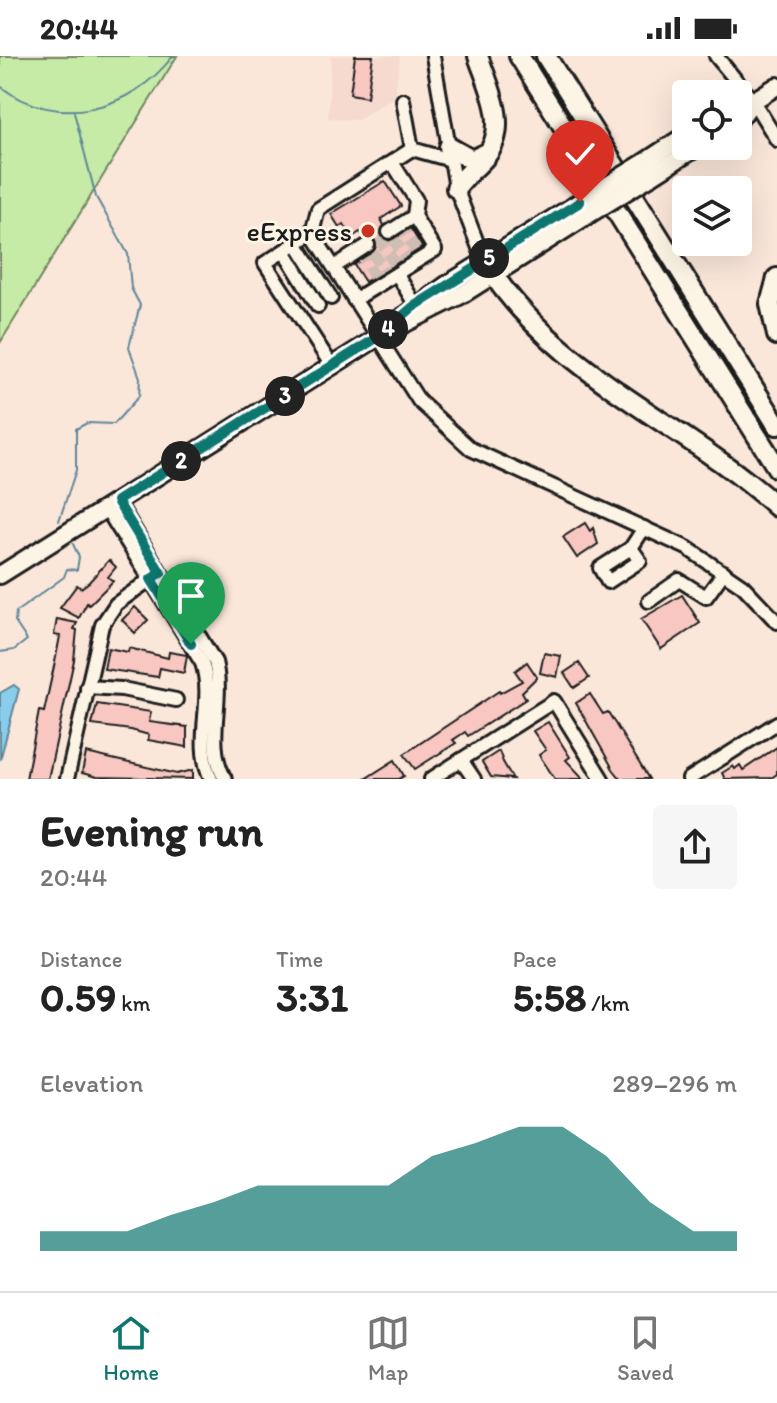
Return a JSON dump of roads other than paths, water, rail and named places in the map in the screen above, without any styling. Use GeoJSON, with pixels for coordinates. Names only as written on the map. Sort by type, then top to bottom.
{"type":"FeatureCollection","features":[{"type":"Feature","properties":{"kind":"highway"},"geometry":{"type":"LineString","coordinates":[[456,188],[490,151],[497,117],[478,56]]}},
{"type":"Feature","properties":{"kind":"highway"},"geometry":{"type":"LineString","coordinates":[[519,56],[777,468]]}},
{"type":"Feature","properties":{"kind":"highway"},"geometry":{"type":"LineString","coordinates":[[546,56],[777,425]]}},
{"type":"Feature","properties":{"kind":"highway"},"geometry":{"type":"LineString","coordinates":[[450,153],[472,160],[490,151]]}},
{"type":"Feature","properties":{"kind":"highway"},"geometry":{"type":"LineString","coordinates":[[488,268],[521,313],[559,350],[777,507]]}},
{"type":"Feature","properties":{"kind":"highway"},"geometry":{"type":"LineString","coordinates":[[777,278],[770,304],[777,335]]}},
{"type":"Feature","properties":{"kind":"main road"},"geometry":{"type":"LineString","coordinates":[[752,99],[777,86]]}},
{"type":"Feature","properties":{"kind":"main road"},"geometry":{"type":"LineString","coordinates":[[649,169],[672,148]]}},
{"type":"Feature","properties":{"kind":"main road"},"geometry":{"type":"LineString","coordinates":[[0,575],[378,337],[416,306],[488,268],[649,169],[672,158]]}},
{"type":"Feature","properties":{"kind":"main road"},"geometry":{"type":"LineString","coordinates":[[378,337],[421,317],[488,268]]}},
{"type":"Feature","properties":{"kind":"street"},"geometry":{"type":"LineString","coordinates":[[433,56],[456,188],[488,268]]}},
{"type":"Feature","properties":{"kind":"street"},"geometry":{"type":"LineString","coordinates":[[716,56],[732,80]]}},
{"type":"Feature","properties":{"kind":"street"},"geometry":{"type":"LineString","coordinates":[[403,100],[412,149]]}},
{"type":"Feature","properties":{"kind":"street"},"geometry":{"type":"LineString","coordinates":[[752,109],[777,140]]}},
{"type":"Feature","properties":{"kind":"street"},"geometry":{"type":"LineString","coordinates":[[332,366],[265,263],[294,245],[318,209],[412,149],[450,153]]}},
{"type":"Feature","properties":{"kind":"street"},"geometry":{"type":"LineString","coordinates":[[300,318],[329,300],[354,300],[435,250],[414,216],[416,200],[392,162]]}},
{"type":"Feature","properties":{"kind":"street"},"geometry":{"type":"LineString","coordinates":[[389,232],[414,216]]}},
{"type":"Feature","properties":{"kind":"street"},"geometry":{"type":"LineString","coordinates":[[294,245],[334,267]]}},
{"type":"Feature","properties":{"kind":"street"},"geometry":{"type":"LineString","coordinates":[[294,245],[329,300]]}},
{"type":"Feature","properties":{"kind":"street"},"geometry":{"type":"LineString","coordinates":[[294,245],[329,300]]}},
{"type":"Feature","properties":{"kind":"street"},"geometry":{"type":"LineString","coordinates":[[329,300],[334,267],[368,245]]}},
{"type":"Feature","properties":{"kind":"street"},"geometry":{"type":"LineString","coordinates":[[397,274],[416,306]]}},
{"type":"Feature","properties":{"kind":"street"},"geometry":{"type":"LineString","coordinates":[[354,300],[419,401],[471,449],[687,548],[724,572],[777,622]]}},
{"type":"Feature","properties":{"kind":"street"},"geometry":{"type":"LineString","coordinates":[[112,505],[196,640],[206,673],[215,756],[225,779]]}},
{"type":"Feature","properties":{"kind":"street"},"geometry":{"type":"LineString","coordinates":[[631,548],[644,528]]}},
{"type":"Feature","properties":{"kind":"street"},"geometry":{"type":"LineString","coordinates":[[649,601],[679,580],[706,597],[724,572]]}},
{"type":"Feature","properties":{"kind":"street"},"geometry":{"type":"LineString","coordinates":[[67,779],[106,618],[123,598],[156,576]]}},
{"type":"Feature","properties":{"kind":"street"},"geometry":{"type":"LineString","coordinates":[[87,687],[122,689],[176,700]]}},
{"type":"Feature","properties":{"kind":"street"},"geometry":{"type":"LineString","coordinates":[[431,779],[554,701],[602,779]]}},
{"type":"Feature","properties":{"kind":"street"},"geometry":{"type":"LineString","coordinates":[[211,716],[203,758],[211,779]]}},
{"type":"Feature","properties":{"kind":"street"},"geometry":{"type":"LineString","coordinates":[[689,779],[777,723]]}},
{"type":"Feature","properties":{"kind":"street"},"geometry":{"type":"LineString","coordinates":[[461,760],[474,779]]}},
{"type":"Feature","properties":{"kind":"water"},"geometry":{"type":"Polygon","coordinates":[[[14,685],[19,689],[0,760],[0,693],[14,685]]]}},
{"type":"Feature","properties":{"kind":"waterway"},"geometry":{"type":"LineString","coordinates":[[0,86],[22,100],[45,108],[92,108],[136,90],[156,75],[173,56]]}},
{"type":"Feature","properties":{"kind":"waterway"},"geometry":{"type":"LineString","coordinates":[[59,521],[76,470],[76,429],[87,423],[114,424],[139,396],[140,378],[129,347],[140,305],[131,288],[128,254],[96,197],[74,112]]}},
{"type":"Feature","properties":{"kind":"waterway"},"geometry":{"type":"LineString","coordinates":[[0,652],[14,650],[27,640],[15,622],[16,612],[64,577],[67,569],[77,570],[79,557],[73,544]]}},
{"type":"Feature","properties":{"kind":"tunnel"},"geometry":{"type":"LineString","coordinates":[[400,225],[421,259]]}},
{"type":"Feature","properties":{"kind":"tunnel"},"geometry":{"type":"LineString","coordinates":[[389,278],[368,245],[389,232],[410,265]]}},
{"type":"Feature","properties":{"kind":"tunnel"},"geometry":{"type":"LineString","coordinates":[[379,238],[400,272]]}},
{"type":"Feature","properties":{"kind":"tunnel"},"geometry":{"type":"LineString","coordinates":[[359,251],[379,284]]}},
{"type":"Feature","properties":{"kind":"place","name":"eExpress"},"geometry":{"type":"Point","coordinates":[368,231]}}]}
